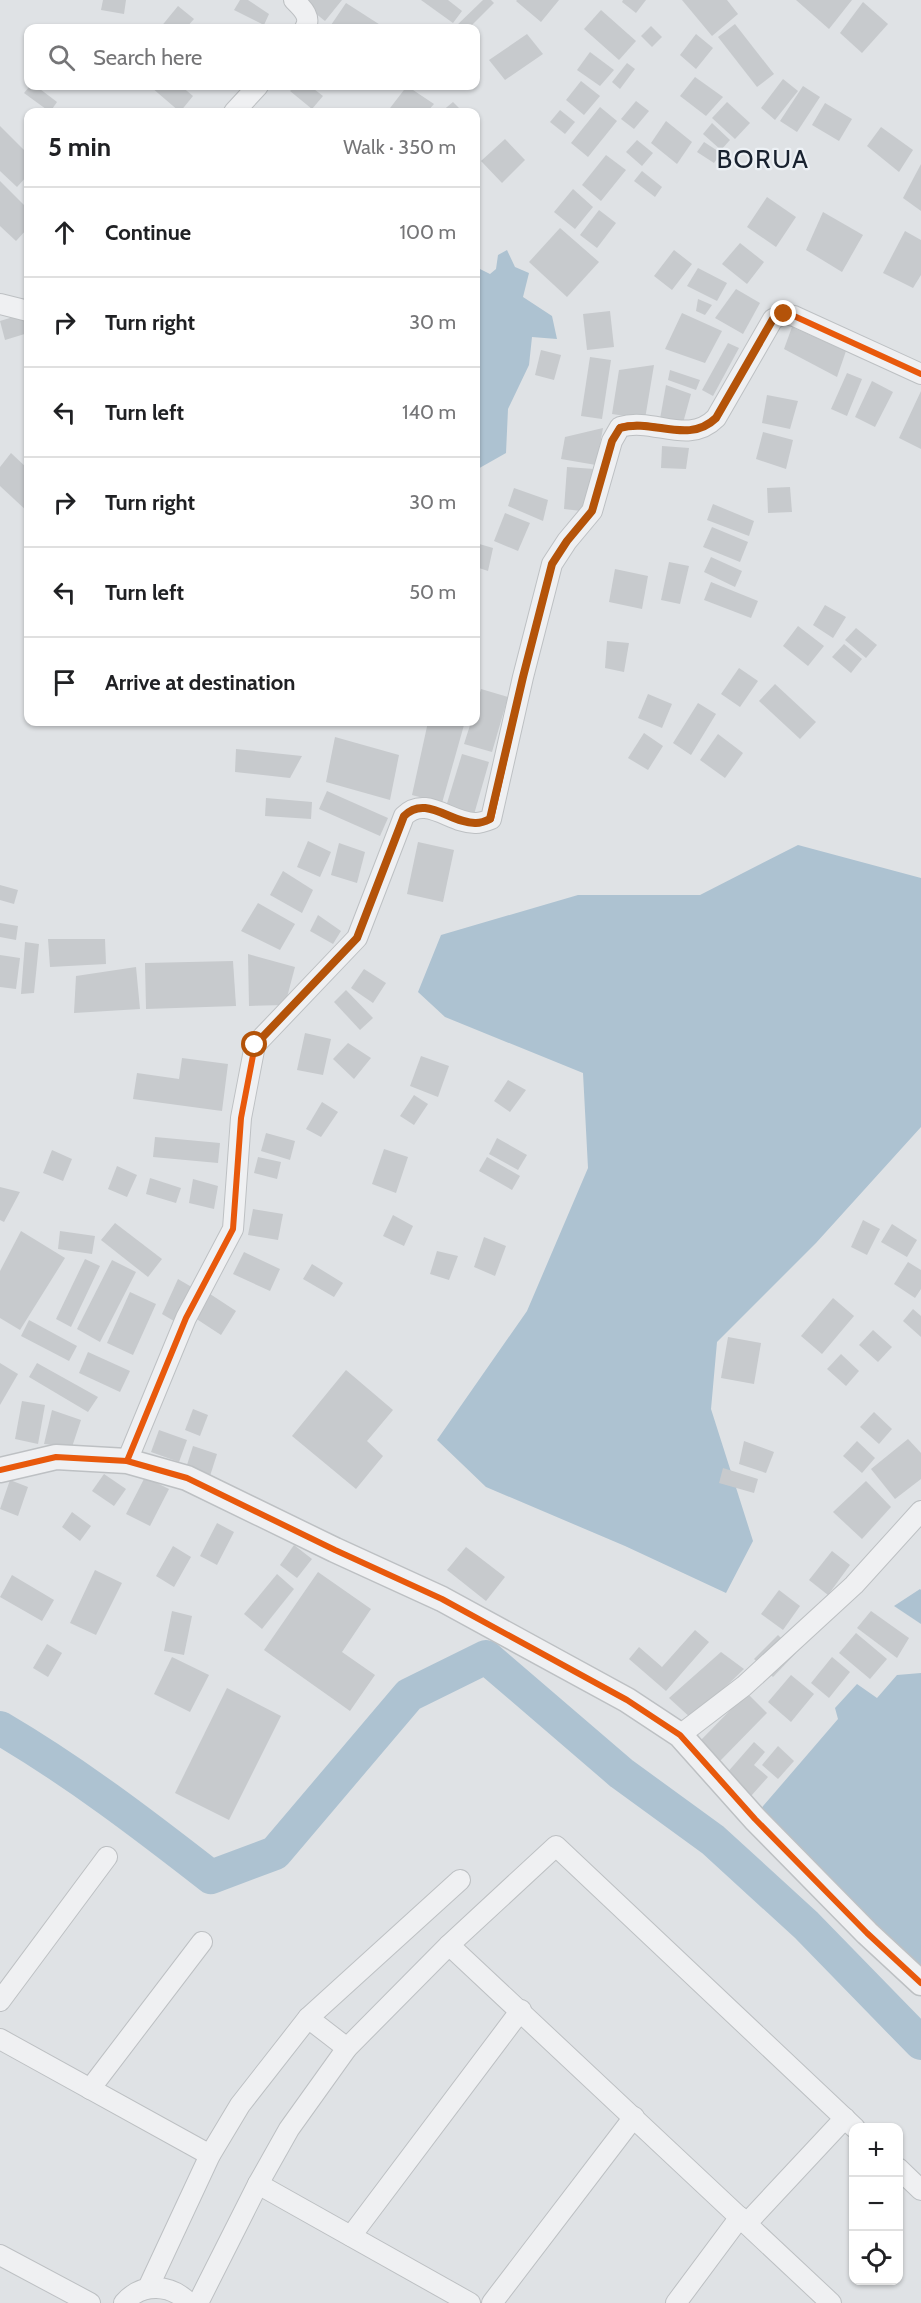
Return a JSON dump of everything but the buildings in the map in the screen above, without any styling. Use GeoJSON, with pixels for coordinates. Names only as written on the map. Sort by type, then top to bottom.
{"type":"FeatureCollection","features":[{"type":"Feature","properties":{"kind":"street"},"geometry":{"type":"LineString","coordinates":[[294,0],[304,11],[308,24]]}},
{"type":"Feature","properties":{"kind":"street"},"geometry":{"type":"LineString","coordinates":[[238,108],[254,90]]}},
{"type":"Feature","properties":{"kind":"street"},"geometry":{"type":"LineString","coordinates":[[0,304],[24,310]]}},
{"type":"Feature","properties":{"kind":"street"},"geometry":{"type":"LineString","coordinates":[[127,1461],[186,1318],[233,1229],[241,1118],[255,1045],[357,938],[404,816],[410,810],[419,806],[475,823],[490,819],[552,564],[567,541],[592,511],[612,441],[620,428],[632,424],[694,432],[707,427],[716,418],[773,319],[784,314],[826,330],[921,374]]}},
{"type":"Feature","properties":{"kind":"street"},"geometry":{"type":"LineString","coordinates":[[0,1470],[56,1457],[127,1461],[187,1478],[442,1599],[627,1700],[680,1735],[754,1819],[867,1933],[921,1983]]}},
{"type":"Feature","properties":{"kind":"street"},"geometry":{"type":"LineString","coordinates":[[680,1735],[744,1686],[854,1585],[921,1511]]}},
{"type":"Feature","properties":{"kind":"street"},"geometry":{"type":"LineString","coordinates":[[198,2303],[258,2184],[289,2129],[347,2048],[450,1945],[556,1846],[850,2123]]}},
{"type":"Feature","properties":{"kind":"street"},"geometry":{"type":"LineString","coordinates":[[0,2001],[107,1857]]}},
{"type":"Feature","properties":{"kind":"street"},"geometry":{"type":"LineString","coordinates":[[148,2288],[210,2155],[240,2105],[308,2018],[460,1880]]}},
{"type":"Feature","properties":{"kind":"street"},"geometry":{"type":"LineString","coordinates":[[90,2089],[202,1942]]}},
{"type":"Feature","properties":{"kind":"street"},"geometry":{"type":"LineString","coordinates":[[450,1945],[831,2303]]}},
{"type":"Feature","properties":{"kind":"street"},"geometry":{"type":"LineString","coordinates":[[351,2236],[521,2010]]}},
{"type":"Feature","properties":{"kind":"street"},"geometry":{"type":"LineString","coordinates":[[308,2018],[347,2048]]}},
{"type":"Feature","properties":{"kind":"street"},"geometry":{"type":"LineString","coordinates":[[0,2039],[210,2155]]}},
{"type":"Feature","properties":{"kind":"street"},"geometry":{"type":"LineString","coordinates":[[492,2303],[634,2117]]}},
{"type":"Feature","properties":{"kind":"street"},"geometry":{"type":"LineString","coordinates":[[676,2303],[743,2220],[849,2124]]}},
{"type":"Feature","properties":{"kind":"street"},"geometry":{"type":"LineString","coordinates":[[903,2173],[921,2190]]}},
{"type":"Feature","properties":{"kind":"street"},"geometry":{"type":"LineString","coordinates":[[258,2184],[470,2303]]}},
{"type":"Feature","properties":{"kind":"street"},"geometry":{"type":"LineString","coordinates":[[0,2255],[90,2303]]}},
{"type":"Feature","properties":{"kind":"street"},"geometry":{"type":"LineString","coordinates":[[124,2303],[137,2292],[159,2287],[179,2294],[189,2303]]}},
{"type":"Feature","properties":{"kind":"water"},"geometry":{"type":"Polygon","coordinates":[[[507,250],[515,267],[529,273],[523,297],[552,316],[557,339],[532,337],[529,365],[508,409],[506,453],[480,468],[480,269],[490,274],[496,269],[498,255],[507,250]]]}},
{"type":"Feature","properties":{"kind":"water"},"geometry":{"type":"Polygon","coordinates":[[[798,845],[921,878],[921,1127],[816,1243],[717,1342],[711,1409],[753,1541],[726,1593],[625,1546],[486,1487],[437,1440],[527,1311],[588,1168],[583,1073],[445,1017],[418,992],[441,935],[578,895],[700,895],[798,845]]]}},
{"type":"Feature","properties":{"kind":"water"},"geometry":{"type":"Polygon","coordinates":[[[921,1590],[921,1624],[894,1606],[921,1590]]]}},
{"type":"Feature","properties":{"kind":"water"},"geometry":{"type":"Polygon","coordinates":[[[921,1673],[921,1968],[758,1812],[838,1719],[835,1708],[857,1684],[877,1698],[897,1675],[921,1673]]]}},
{"type":"Feature","properties":{"kind":"waterway"},"geometry":{"type":"LineString","coordinates":[[0,1728],[82,1781],[211,1877],[275,1853],[409,1695],[486,1657],[621,1773],[713,1840],[806,1925],[921,2043]]}},
{"type":"Feature","properties":{"kind":"cycle path"},"geometry":{"type":"LineString","coordinates":[[127,1461],[186,1318],[233,1229],[241,1118],[255,1045],[357,938],[404,816],[412,810],[421,808],[467,822],[478,823],[491,819],[523,677],[552,564],[567,541],[592,511],[612,441],[620,427],[645,425],[682,431],[705,426],[716,418],[773,319],[784,314],[794,316],[921,374]]}},
{"type":"Feature","properties":{"kind":"cycle path"},"geometry":{"type":"LineString","coordinates":[[0,1470],[56,1457],[127,1461],[187,1478],[442,1599],[627,1700],[680,1735],[755,1819],[867,1933],[921,1983]]}},
{"type":"Feature","properties":{"kind":"district","name":"BORUA"},"geometry":{"type":"Point","coordinates":[763,159]}},
{"type":"Feature","properties":{"kind":"route"},"geometry":{"type":"LineString","coordinates":[[255,1045],[357,938],[404,816],[410,810],[419,806],[475,823],[490,819],[552,564],[567,541],[592,511],[612,441],[620,428],[632,424],[694,432],[707,427],[716,418],[773,319],[784,314]]}}]}
